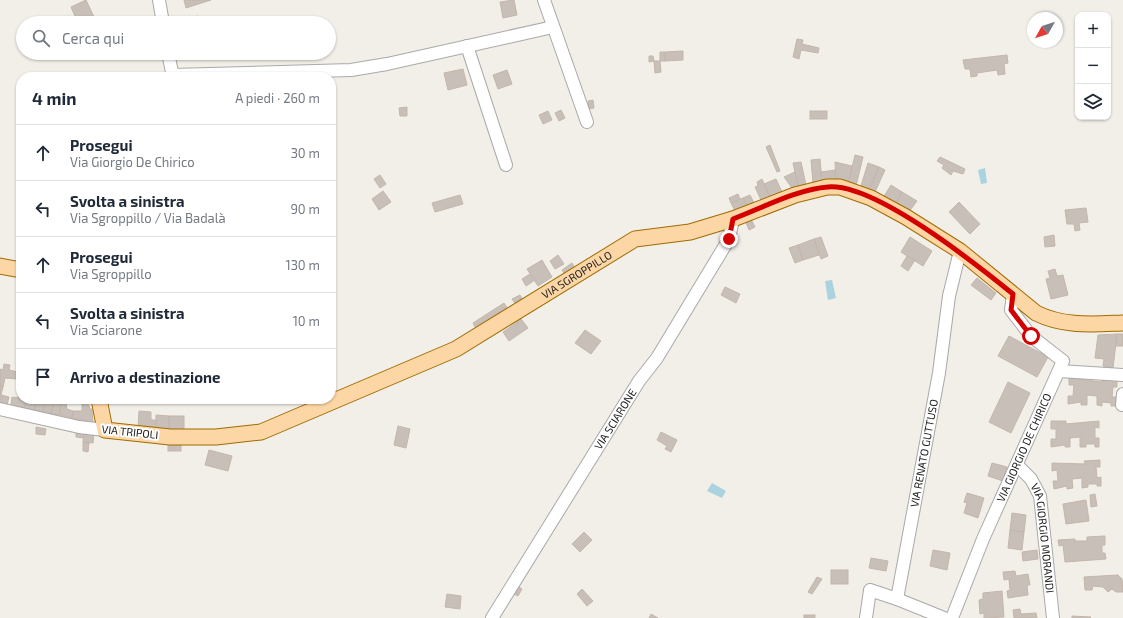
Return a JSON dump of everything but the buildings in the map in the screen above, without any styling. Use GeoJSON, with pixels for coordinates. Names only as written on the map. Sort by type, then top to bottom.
{"type":"FeatureCollection","features":[{"type":"Feature","properties":{"kind":"main road","name":"VIA SGROPPILLO"},"geometry":{"type":"LineString","coordinates":[[336,400],[456,349],[635,239],[690,232],[733,219],[795,195],[827,187],[840,187],[872,198],[906,217],[960,251],[1036,313],[1050,320],[1072,324],[1123,324]]}},
{"type":"Feature","properties":{"kind":"main road"},"geometry":{"type":"LineString","coordinates":[[0,266],[16,269]]}},
{"type":"Feature","properties":{"kind":"main road"},"geometry":{"type":"LineString","coordinates":[[100,404],[105,430]]}},
{"type":"Feature","properties":{"kind":"main road","name":"VIA SGROPPILLO"},"geometry":{"type":"LineString","coordinates":[[261,432],[327,404]]}},
{"type":"Feature","properties":{"kind":"main road","name":"VIA TRIPOLI"},"geometry":{"type":"LineString","coordinates":[[105,430],[170,437],[216,437],[261,432]]}},
{"type":"Feature","properties":{"kind":"street"},"geometry":{"type":"LineString","coordinates":[[159,0],[162,16]]}},
{"type":"Feature","properties":{"kind":"street"},"geometry":{"type":"LineString","coordinates":[[544,0],[587,122]]}},
{"type":"Feature","properties":{"kind":"street"},"geometry":{"type":"LineString","coordinates":[[292,72],[351,70],[553,27]]}},
{"type":"Feature","properties":{"kind":"street"},"geometry":{"type":"LineString","coordinates":[[467,46],[506,165]]}},
{"type":"Feature","properties":{"kind":"street"},"geometry":{"type":"LineString","coordinates":[[170,60],[172,72]]}},
{"type":"Feature","properties":{"kind":"street","name":"VIA SCIARONE"},"geometry":{"type":"LineString","coordinates":[[492,618],[639,381],[657,358],[729,239],[733,219]]}},
{"type":"Feature","properties":{"kind":"street","name":"VIA RENATO GUTTUSO"},"geometry":{"type":"LineString","coordinates":[[897,599],[939,373],[949,296],[960,251]]}},
{"type":"Feature","properties":{"kind":"street"},"geometry":{"type":"LineString","coordinates":[[1013,294],[1011,310],[1031,336],[1063,361],[1059,371],[1123,375]]}},
{"type":"Feature","properties":{"kind":"street","name":"VIA GIORGIO DE CHIRICO"},"geometry":{"type":"LineString","coordinates":[[952,618],[983,539],[1059,371]]}},
{"type":"Feature","properties":{"kind":"street","name":"VIA TRIPOLI"},"geometry":{"type":"LineString","coordinates":[[0,408],[79,427],[105,430]]}},
{"type":"Feature","properties":{"kind":"street","name":"VIA GIORGIO MORANDI"},"geometry":{"type":"LineString","coordinates":[[1017,464],[1031,479],[1040,496],[1053,618]]}},
{"type":"Feature","properties":{"kind":"street"},"geometry":{"type":"LineString","coordinates":[[866,618],[870,590],[944,618]]}},
{"type":"Feature","properties":{"kind":"water"},"geometry":{"type":"Polygon","coordinates":[[[985,168],[987,183],[981,184],[978,170],[985,168]]]}},
{"type":"Feature","properties":{"kind":"water"},"geometry":{"type":"Polygon","coordinates":[[[832,280],[836,298],[828,300],[825,281],[832,280]]]}},
{"type":"Feature","properties":{"kind":"water"},"geometry":{"type":"Polygon","coordinates":[[[712,483],[726,491],[722,498],[707,491],[712,483]]]}},
{"type":"Feature","properties":{"kind":"route"},"geometry":{"type":"LineString","coordinates":[[729,239],[733,219],[795,195],[827,187],[840,187],[872,198],[906,217],[960,251],[1013,294],[1011,310],[1031,336]]}}]}
